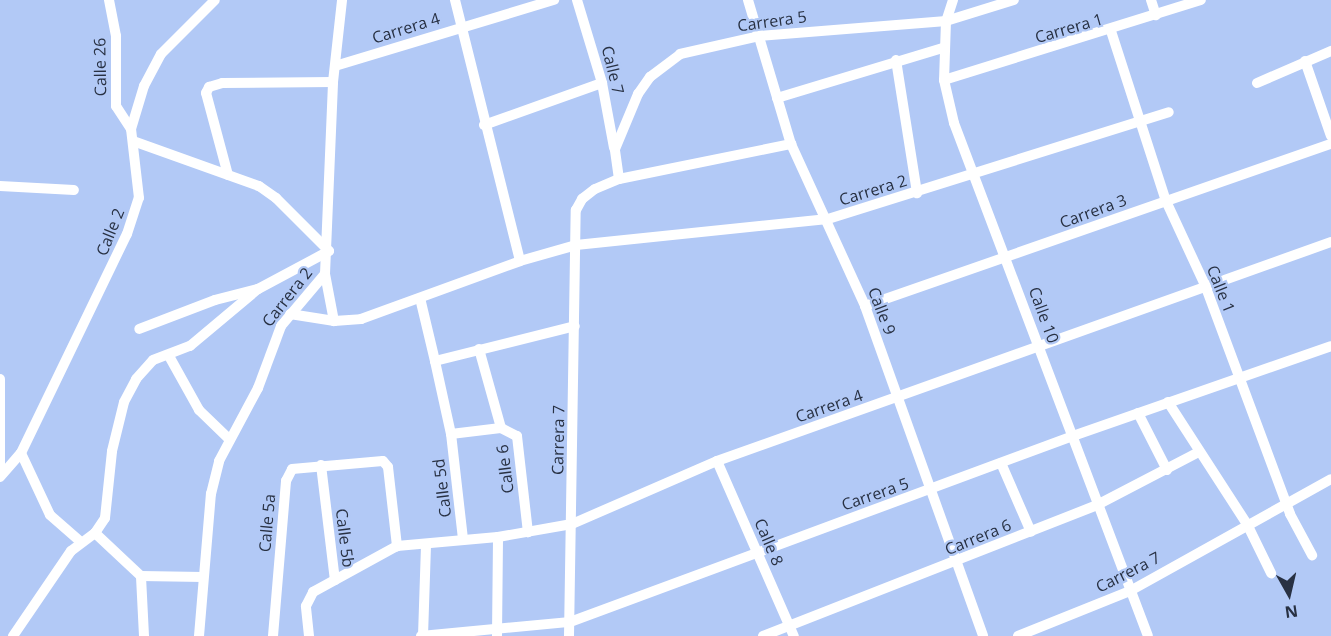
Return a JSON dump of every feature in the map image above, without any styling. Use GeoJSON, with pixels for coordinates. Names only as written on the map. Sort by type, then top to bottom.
{"type":"FeatureCollection","features":[{"type":"Feature","properties":{"kind":"street","name":"Calle 26"},"geometry":{"type":"LineString","coordinates":[[109,0],[116,36],[116,106],[131,129]]}},
{"type":"Feature","properties":{"kind":"street","name":"Calle 2"},"geometry":{"type":"LineString","coordinates":[[0,476],[21,453],[128,234],[139,198],[131,129],[144,86],[161,54],[215,0]]}},
{"type":"Feature","properties":{"kind":"street","name":"Carrera 2"},"geometry":{"type":"LineString","coordinates":[[200,636],[211,495],[229,439],[250,405],[273,339],[290,314],[325,274],[329,251],[333,82],[342,0]]}},
{"type":"Feature","properties":{"kind":"street"},"geometry":{"type":"LineString","coordinates":[[455,0],[484,125],[520,261]]}},
{"type":"Feature","properties":{"kind":"street","name":"Carrera 4"},"geometry":{"type":"LineString","coordinates":[[335,66],[554,0]]}},
{"type":"Feature","properties":{"kind":"street","name":"Calle 7"},"geometry":{"type":"LineString","coordinates":[[577,0],[602,83],[615,149]]}},
{"type":"Feature","properties":{"kind":"street","name":"Calle 9"},"geometry":{"type":"LineString","coordinates":[[748,0],[791,144],[828,219],[865,306],[983,636]]}},
{"type":"Feature","properties":{"kind":"street","name":"Calle 10"},"geometry":{"type":"LineString","coordinates":[[953,0],[946,21],[943,48],[944,80],[954,123],[1008,258],[1070,437],[1148,636]]}},
{"type":"Feature","properties":{"kind":"street","name":"Carrera 5"},"geometry":{"type":"LineString","coordinates":[[615,149],[638,94],[663,65],[680,54],[759,36],[946,21],[1014,0]]}},
{"type":"Feature","properties":{"kind":"street"},"geometry":{"type":"LineString","coordinates":[[1152,0],[1156,15]]}},
{"type":"Feature","properties":{"kind":"street","name":"Carrera 1"},"geometry":{"type":"LineString","coordinates":[[944,80],[1111,31],[1201,0]]}},
{"type":"Feature","properties":{"kind":"street","name":"Calle 1"},"geometry":{"type":"LineString","coordinates":[[1111,31],[1137,122],[1166,201],[1205,285],[1286,501],[1312,555]]}},
{"type":"Feature","properties":{"kind":"street"},"geometry":{"type":"LineString","coordinates":[[777,98],[896,60],[943,48]]}},
{"type":"Feature","properties":{"kind":"street"},"geometry":{"type":"LineString","coordinates":[[1257,83],[1331,51]]}},
{"type":"Feature","properties":{"kind":"street"},"geometry":{"type":"LineString","coordinates":[[896,60],[917,193]]}},
{"type":"Feature","properties":{"kind":"street"},"geometry":{"type":"LineString","coordinates":[[1305,61],[1331,136]]}},
{"type":"Feature","properties":{"kind":"street"},"geometry":{"type":"LineString","coordinates":[[228,175],[206,93],[209,87],[222,83],[333,82]]}},
{"type":"Feature","properties":{"kind":"street"},"geometry":{"type":"LineString","coordinates":[[484,125],[602,83]]}},
{"type":"Feature","properties":{"kind":"street","name":"Carrera 2"},"geometry":{"type":"LineString","coordinates":[[290,314],[334,321],[361,319],[520,261],[576,245],[828,219],[917,193],[1169,112]]}},
{"type":"Feature","properties":{"kind":"street"},"geometry":{"type":"LineString","coordinates":[[13,636],[81,542],[95,533],[105,518],[111,451],[123,402],[144,367],[198,340],[258,289],[329,251],[276,198],[228,175],[133,141]]}},
{"type":"Feature","properties":{"kind":"street","name":"Carrera 7"},"geometry":{"type":"LineString","coordinates":[[569,636],[576,210],[582,199],[594,189],[619,179],[791,144]]}},
{"type":"Feature","properties":{"kind":"street","name":"Carrera 3"},"geometry":{"type":"LineString","coordinates":[[865,306],[1331,144]]}},
{"type":"Feature","properties":{"kind":"street"},"geometry":{"type":"LineString","coordinates":[[615,149],[619,179]]}},
{"type":"Feature","properties":{"kind":"street"},"geometry":{"type":"LineString","coordinates":[[0,186],[74,190]]}},
{"type":"Feature","properties":{"kind":"street","name":"Carrera 4"},"geometry":{"type":"LineString","coordinates":[[335,580],[397,546],[498,537],[572,524],[717,461],[898,398],[1205,285],[1331,242]]}},
{"type":"Feature","properties":{"kind":"street"},"geometry":{"type":"LineString","coordinates":[[325,274],[334,321]]}},
{"type":"Feature","properties":{"kind":"street"},"geometry":{"type":"LineString","coordinates":[[138,329],[215,300],[258,289]]}},
{"type":"Feature","properties":{"kind":"street","name":"Calle 5d"},"geometry":{"type":"LineString","coordinates":[[420,298],[451,434],[462,539]]}},
{"type":"Feature","properties":{"kind":"street"},"geometry":{"type":"LineString","coordinates":[[435,361],[575,326]]}},
{"type":"Feature","properties":{"kind":"street","name":"Carrera 5"},"geometry":{"type":"LineString","coordinates":[[422,636],[497,633],[570,622],[1070,437],[1331,346]]}},
{"type":"Feature","properties":{"kind":"street"},"geometry":{"type":"LineString","coordinates":[[479,349],[501,428]]}},
{"type":"Feature","properties":{"kind":"street"},"geometry":{"type":"LineString","coordinates":[[169,356],[199,410],[229,439]]}},
{"type":"Feature","properties":{"kind":"street"},"geometry":{"type":"LineString","coordinates":[[0,379],[0,476]]}},
{"type":"Feature","properties":{"kind":"street"},"geometry":{"type":"LineString","coordinates":[[1168,402],[1198,452],[1247,524],[1271,573]]}},
{"type":"Feature","properties":{"kind":"street"},"geometry":{"type":"LineString","coordinates":[[1138,413],[1167,470]]}},
{"type":"Feature","properties":{"kind":"street","name":"Calle 6"},"geometry":{"type":"LineString","coordinates":[[451,434],[501,428],[517,436],[528,532]]}},
{"type":"Feature","properties":{"kind":"street","name":"Carrera 6"},"geometry":{"type":"LineString","coordinates":[[763,636],[1097,505],[1198,452]]}},
{"type":"Feature","properties":{"kind":"street"},"geometry":{"type":"LineString","coordinates":[[21,453],[50,514],[81,542]]}},
{"type":"Feature","properties":{"kind":"street","name":"Calle 5a"},"geometry":{"type":"LineString","coordinates":[[273,636],[286,481],[297,467],[383,461],[388,467],[397,546]]}},
{"type":"Feature","properties":{"kind":"street","name":"Calle 8"},"geometry":{"type":"LineString","coordinates":[[717,461],[794,636]]}},
{"type":"Feature","properties":{"kind":"street"},"geometry":{"type":"LineString","coordinates":[[1001,463],[1031,532]]}},
{"type":"Feature","properties":{"kind":"street","name":"Calle 5b"},"geometry":{"type":"LineString","coordinates":[[309,636],[308,599],[313,592],[335,580],[321,465]]}},
{"type":"Feature","properties":{"kind":"street"},"geometry":{"type":"LineString","coordinates":[[1247,524],[1286,501],[1331,479]]}},
{"type":"Feature","properties":{"kind":"street","name":"Carrera 7"},"geometry":{"type":"LineString","coordinates":[[1018,636],[1130,591],[1247,524]]}},
{"type":"Feature","properties":{"kind":"street"},"geometry":{"type":"LineString","coordinates":[[95,533],[141,576],[203,577]]}},
{"type":"Feature","properties":{"kind":"street"},"geometry":{"type":"LineString","coordinates":[[497,633],[498,537]]}},
{"type":"Feature","properties":{"kind":"street"},"geometry":{"type":"LineString","coordinates":[[422,636],[426,544]]}},
{"type":"Feature","properties":{"kind":"street"},"geometry":{"type":"LineString","coordinates":[[141,576],[144,636]]}}]}
